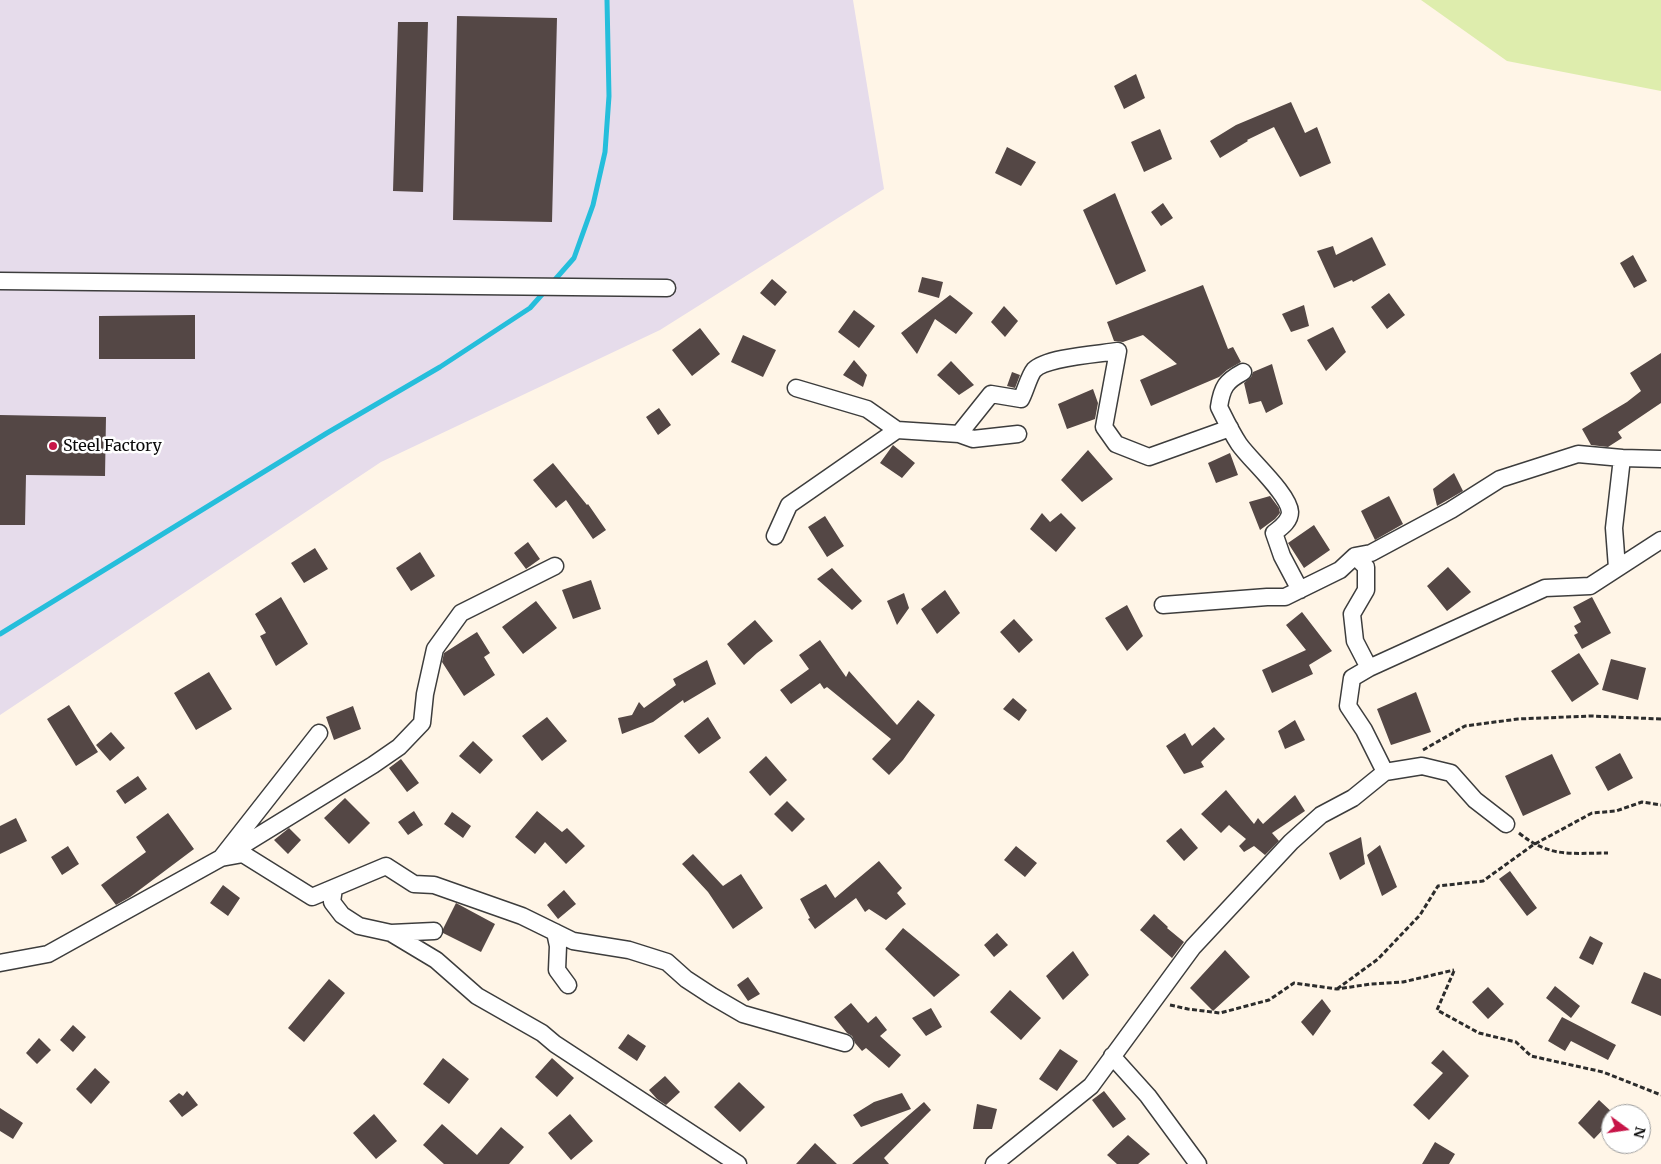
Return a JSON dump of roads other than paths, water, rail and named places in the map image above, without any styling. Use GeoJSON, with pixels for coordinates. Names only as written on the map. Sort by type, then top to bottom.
{"type":"FeatureCollection","features":[{"type":"Feature","properties":{"kind":"street"},"geometry":{"type":"LineString","coordinates":[[0,281],[667,288]]}},
{"type":"Feature","properties":{"kind":"street"},"geometry":{"type":"LineString","coordinates":[[959,434],[992,394],[1021,399],[1034,370],[1048,363],[1070,357],[1118,351],[1104,427],[1116,444],[1149,457],[1230,428]]}},
{"type":"Feature","properties":{"kind":"street"},"geometry":{"type":"LineString","coordinates":[[1243,372],[1229,380],[1221,395],[1218,407],[1239,444],[1286,502],[1290,512],[1288,520],[1274,533],[1282,556],[1300,590]]}},
{"type":"Feature","properties":{"kind":"street"},"geometry":{"type":"LineString","coordinates":[[796,388],[867,409],[897,430],[959,434],[973,438],[1018,434]]}},
{"type":"Feature","properties":{"kind":"street"},"geometry":{"type":"LineString","coordinates":[[775,536],[789,505],[897,430]]}},
{"type":"Feature","properties":{"kind":"street"},"geometry":{"type":"LineString","coordinates":[[1163,604],[1284,597],[1340,570],[1355,556],[1371,553],[1451,510],[1500,479],[1578,454],[1661,459]]}},
{"type":"Feature","properties":{"kind":"street"},"geometry":{"type":"LineString","coordinates":[[1617,568],[1614,528],[1622,458]]}},
{"type":"Feature","properties":{"kind":"street"},"geometry":{"type":"LineString","coordinates":[[1385,772],[1364,730],[1348,706],[1352,678],[1369,668],[1545,588],[1590,586],[1661,540]]}},
{"type":"Feature","properties":{"kind":"street"},"geometry":{"type":"LineString","coordinates":[[1355,556],[1366,567],[1366,590],[1352,614],[1355,641],[1369,668]]}},
{"type":"Feature","properties":{"kind":"street"},"geometry":{"type":"LineString","coordinates":[[0,963],[48,954],[221,858],[373,765],[399,747],[422,723],[425,694],[435,650],[462,613],[555,566]]}},
{"type":"Feature","properties":{"kind":"street"},"geometry":{"type":"LineString","coordinates":[[221,858],[319,732]]}},
{"type":"Feature","properties":{"kind":"street"},"geometry":{"type":"LineString","coordinates":[[994,1164],[1091,1086],[1193,947],[1291,842],[1321,815],[1353,798],[1385,772],[1422,766],[1451,773],[1475,800],[1506,824]]}},
{"type":"Feature","properties":{"kind":"street"},"geometry":{"type":"LineString","coordinates":[[221,858],[243,854],[312,897],[386,866],[414,884],[434,885],[522,916],[573,941],[629,950],[667,962],[686,979],[743,1014],[845,1043]]}},
{"type":"Feature","properties":{"kind":"street"},"geometry":{"type":"LineString","coordinates":[[334,888],[332,902],[342,915],[360,926],[391,933],[434,931]]}},
{"type":"Feature","properties":{"kind":"street"},"geometry":{"type":"LineString","coordinates":[[555,932],[558,946],[557,970],[568,985]]}},
{"type":"Feature","properties":{"kind":"street"},"geometry":{"type":"LineString","coordinates":[[391,933],[436,960],[477,996],[542,1033],[555,1044],[738,1164]]}},
{"type":"Feature","properties":{"kind":"street"},"geometry":{"type":"LineString","coordinates":[[1112,1056],[1148,1096],[1198,1164]]}},
{"type":"Feature","properties":{"kind":"waterway"},"geometry":{"type":"LineString","coordinates":[[552,283],[574,258],[593,205],[605,152],[609,96],[607,0]]}},
{"type":"Feature","properties":{"kind":"waterway"},"geometry":{"type":"LineString","coordinates":[[0,634],[327,433],[440,367],[530,308],[546,290]]}},
{"type":"Feature","properties":{"kind":"place","name":"Steel Factory"},"geometry":{"type":"Point","coordinates":[53,446]}}]}
